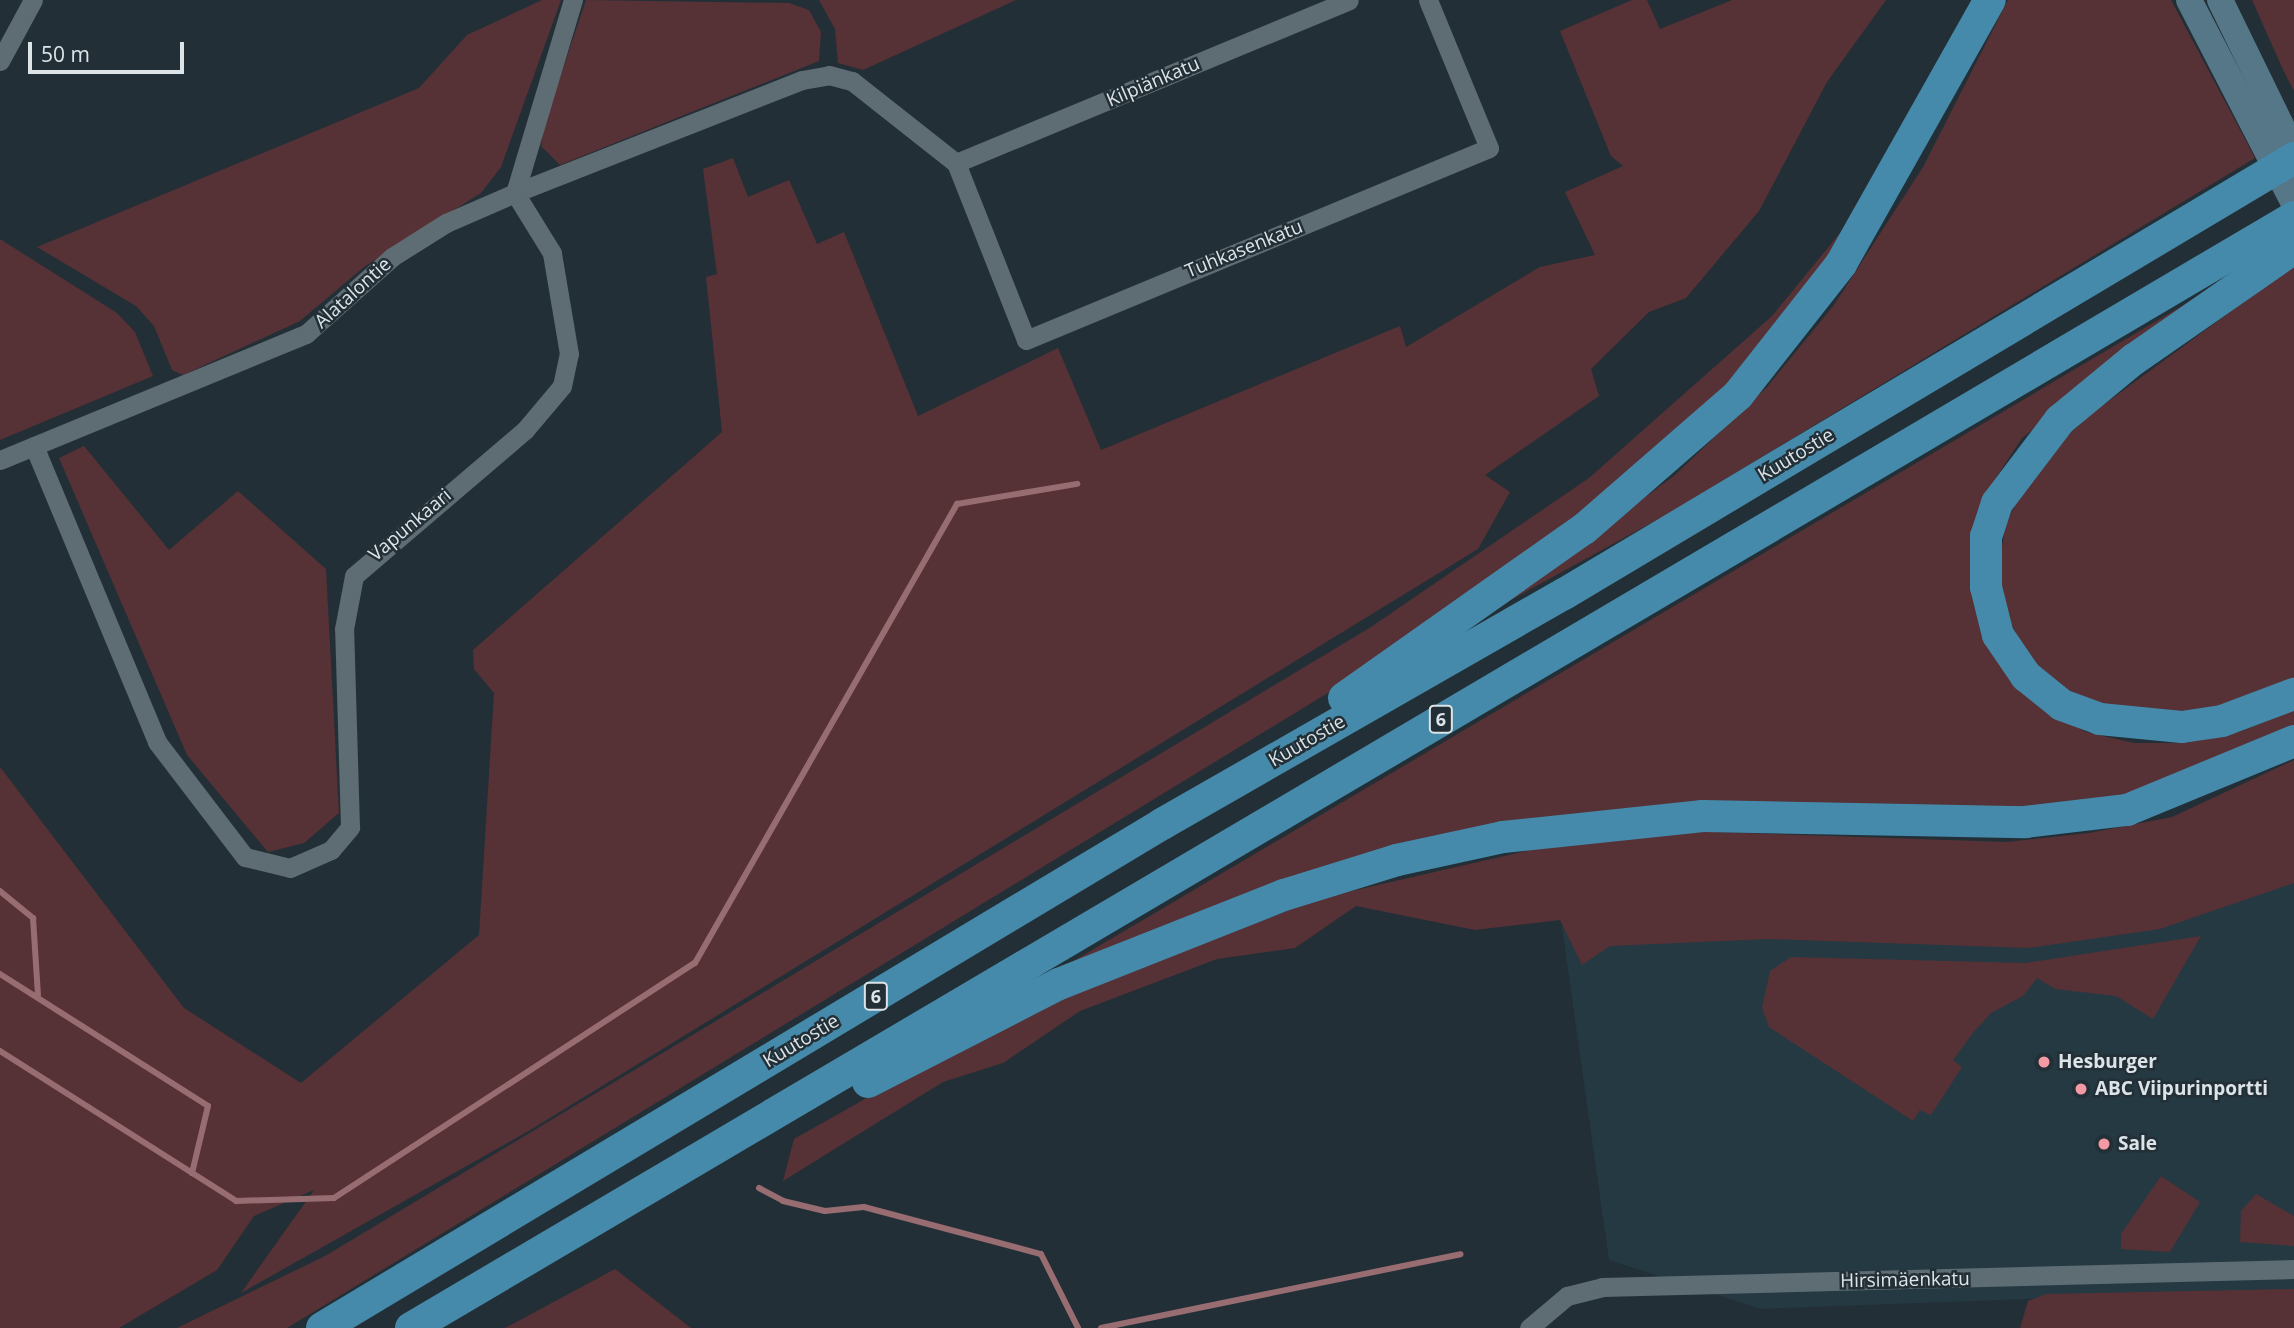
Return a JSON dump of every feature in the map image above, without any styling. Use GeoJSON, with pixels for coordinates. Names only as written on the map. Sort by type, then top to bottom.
{"type":"FeatureCollection","features":[{"type":"Feature","properties":{"kind":"highway"},"geometry":{"type":"LineString","coordinates":[[1162,824],[1584,529],[1738,395],[1841,264],[1990,0]]}},
{"type":"Feature","properties":{"kind":"highway","name":"Kuutostie"},"geometry":{"type":"LineString","coordinates":[[322,1328],[1162,824],[1564,594],[2294,158]]}},
{"type":"Feature","properties":{"kind":"highway","name":"6"},"geometry":{"type":"LineString","coordinates":[[411,1328],[2294,217]]}},
{"type":"Feature","properties":{"kind":"highway"},"geometry":{"type":"LineString","coordinates":[[2294,248],[2134,359],[2060,420],[1997,503],[1986,536],[1986,587],[1998,635],[2026,676],[2062,705],[2100,719],[2182,727],[2222,721],[2294,694]]}},
{"type":"Feature","properties":{"kind":"highway"},"geometry":{"type":"LineString","coordinates":[[590,1224],[1059,984],[1284,895],[1396,860],[1503,836],[1703,816],[2025,822],[2127,810],[2294,741]]}},
{"type":"Feature","properties":{"kind":"main road"},"geometry":{"type":"LineString","coordinates":[[2189,0],[2250,98],[2294,152]]}},
{"type":"Feature","properties":{"kind":"main road"},"geometry":{"type":"LineString","coordinates":[[2220,0],[2250,98],[2294,203]]}},
{"type":"Feature","properties":{"kind":"street"},"geometry":{"type":"LineString","coordinates":[[0,61],[33,0]]}},
{"type":"Feature","properties":{"kind":"street"},"geometry":{"type":"LineString","coordinates":[[515,193],[573,0]]}},
{"type":"Feature","properties":{"kind":"street","name":"Kilpiänkatu"},"geometry":{"type":"LineString","coordinates":[[956,163],[1349,0]]}},
{"type":"Feature","properties":{"kind":"street","name":"Tuhkasenkatu"},"geometry":{"type":"LineString","coordinates":[[956,163],[1026,340],[1489,148],[1427,0]]}},
{"type":"Feature","properties":{"kind":"street"},"geometry":{"type":"LineString","coordinates":[[515,193],[802,80],[829,75],[852,81],[956,163]]}},
{"type":"Feature","properties":{"kind":"street","name":"Alatalontie"},"geometry":{"type":"LineString","coordinates":[[0,460],[306,334],[392,257],[446,223],[515,193]]}},
{"type":"Feature","properties":{"kind":"street","name":"Vapunkaari"},"geometry":{"type":"LineString","coordinates":[[34,446],[157,742],[181,781],[245,857],[289,868],[331,850],[350,827],[344,629],[354,576],[525,430],[562,386],[569,354],[552,253],[515,193]]}},
{"type":"Feature","properties":{"kind":"street","name":"Hirsimäenkatu"},"geometry":{"type":"LineString","coordinates":[[1529,1328],[1567,1296],[1602,1287],[2294,1269]]}},
{"type":"Feature","properties":{"kind":"shaded area"},"geometry":{"type":"Polygon","coordinates":[[[542,0],[561,0],[501,167],[481,193],[364,267],[300,321],[183,375],[172,370],[154,326],[136,306],[37,247],[419,88],[467,35],[542,0]]]}},
{"type":"Feature","properties":{"kind":"shaded area"},"geometry":{"type":"Polygon","coordinates":[[[586,0],[789,3],[809,10],[821,32],[819,61],[560,165],[541,146],[544,125],[586,0]]]}},
{"type":"Feature","properties":{"kind":"shaded area"},"geometry":{"type":"Polygon","coordinates":[[[819,0],[1016,0],[863,70],[838,63],[835,29],[819,0]]]}},
{"type":"Feature","properties":{"kind":"shaded area"},"geometry":{"type":"Polygon","coordinates":[[[1632,0],[1647,0],[1660,29],[1732,0],[1886,0],[1827,82],[1759,211],[1686,298],[1649,312],[1591,369],[1599,396],[1485,475],[1510,492],[1478,549],[532,1129],[241,1293],[314,1190],[254,1216],[217,1270],[119,1328],[0,1328],[0,767],[184,1008],[301,1083],[479,935],[494,693],[474,669],[473,650],[722,432],[706,277],[717,274],[703,169],[733,158],[748,197],[789,180],[817,244],[844,232],[918,416],[1058,348],[1101,450],[1400,326],[1406,347],[1540,267],[1595,255],[1565,192],[1623,166],[1611,156],[1560,31],[1632,0]]]}},
{"type":"Feature","properties":{"kind":"shaded area"},"geometry":{"type":"Polygon","coordinates":[[[2008,0],[2171,0],[2255,158],[1673,511],[1498,607],[1675,475],[1767,387],[1834,305],[1923,167],[2008,0]]]}},
{"type":"Feature","properties":{"kind":"shaded area"},"geometry":{"type":"Polygon","coordinates":[[[2252,0],[2294,0],[2294,91],[2284,72],[2252,0]]]}},
{"type":"Feature","properties":{"kind":"shaded area"},"geometry":{"type":"Polygon","coordinates":[[[1862,206],[1794,306],[1713,400],[1603,495],[1364,671],[287,1328],[177,1328],[325,1256],[1371,627],[1589,478],[1772,316],[1862,206]]]}},
{"type":"Feature","properties":{"kind":"shaded area"},"geometry":{"type":"Polygon","coordinates":[[[0,239],[117,313],[135,332],[153,376],[0,440],[0,239]]]}},
{"type":"Feature","properties":{"kind":"shaded area"},"geometry":{"type":"Polygon","coordinates":[[[2294,265],[2294,681],[2242,704],[2160,716],[2112,710],[2057,686],[2030,659],[2007,617],[1999,571],[2005,525],[2035,466],[2091,414],[2294,265]]]}},
{"type":"Feature","properties":{"kind":"shaded area"},"geometry":{"type":"Polygon","coordinates":[[[2209,290],[2022,438],[1982,499],[1972,545],[2041,707],[2086,732],[2134,743],[2179,743],[2239,732],[2294,710],[2294,728],[2231,761],[2104,801],[2041,809],[1683,803],[1482,827],[1274,882],[1038,982],[2209,290]]]}},
{"type":"Feature","properties":{"kind":"shaded area"},"geometry":{"type":"Polygon","coordinates":[[[84,446],[169,550],[238,491],[326,569],[339,813],[304,843],[268,852],[187,755],[59,458],[84,446]]]}},
{"type":"Feature","properties":{"kind":"shaded area"},"geometry":{"type":"Polygon","coordinates":[[[2294,760],[2294,883],[2160,929],[2028,948],[1768,939],[1610,946],[1582,965],[1560,920],[1475,930],[1356,906],[1295,948],[1217,959],[1080,1011],[1003,1063],[943,1082],[783,1181],[794,1139],[918,1069],[1062,997],[1321,898],[1544,847],[1686,831],[2007,842],[2089,833],[2172,817],[2294,760]]]}},
{"type":"Feature","properties":{"kind":"shaded area","name":"ABC Viipurinportti"},"geometry":{"type":"Polygon","coordinates":[[[2294,847],[2294,1289],[1761,1309],[1609,1260],[1561,920],[2294,847]]]}},
{"type":"Feature","properties":{"kind":"shaded area"},"geometry":{"type":"Polygon","coordinates":[[[2201,936],[2153,1019],[2116,996],[2055,989],[2037,978],[2023,996],[1991,1013],[1973,1033],[1953,1060],[1962,1067],[1931,1115],[1920,1110],[1913,1121],[1769,1027],[1762,1008],[1770,971],[1791,957],[2025,963],[2201,936]]]}},
{"type":"Feature","properties":{"kind":"shaded area"},"geometry":{"type":"Polygon","coordinates":[[[2161,1176],[2200,1202],[2170,1252],[2121,1249],[2121,1234],[2161,1176]]]}},
{"type":"Feature","properties":{"kind":"shaded area"},"geometry":{"type":"Polygon","coordinates":[[[2256,1194],[2294,1216],[2294,1246],[2240,1242],[2241,1211],[2256,1194]]]}},
{"type":"Feature","properties":{"kind":"shaded area"},"geometry":{"type":"Polygon","coordinates":[[[615,1269],[691,1328],[505,1328],[615,1269]]]}},
{"type":"Feature","properties":{"kind":"shaded area"},"geometry":{"type":"Polygon","coordinates":[[[2294,1289],[2294,1328],[2020,1328],[2028,1301],[2046,1294],[2294,1289]]]}},
{"type":"Feature","properties":{"kind":"waterway"},"geometry":{"type":"LineString","coordinates":[[0,1051],[236,1201],[334,1198],[695,963],[957,504],[1077,484]]}},
{"type":"Feature","properties":{"kind":"waterway"},"geometry":{"type":"LineString","coordinates":[[0,891],[33,918],[38,995]]}},
{"type":"Feature","properties":{"kind":"waterway"},"geometry":{"type":"LineString","coordinates":[[0,974],[208,1106],[192,1173]]}},
{"type":"Feature","properties":{"kind":"waterway"},"geometry":{"type":"LineString","coordinates":[[759,1188],[783,1201],[825,1211],[864,1207],[1041,1254],[1078,1328]]}},
{"type":"Feature","properties":{"kind":"waterway"},"geometry":{"type":"LineString","coordinates":[[1101,1328],[1460,1254]]}},
{"type":"Feature","properties":{"kind":"place","name":"Hesburger"},"geometry":{"type":"Point","coordinates":[2044,1062]}},
{"type":"Feature","properties":{"kind":"place","name":"ABC Viipurinportti"},"geometry":{"type":"Point","coordinates":[2081,1089]}},
{"type":"Feature","properties":{"kind":"place","name":"Sale"},"geometry":{"type":"Point","coordinates":[2104,1144]}}]}
